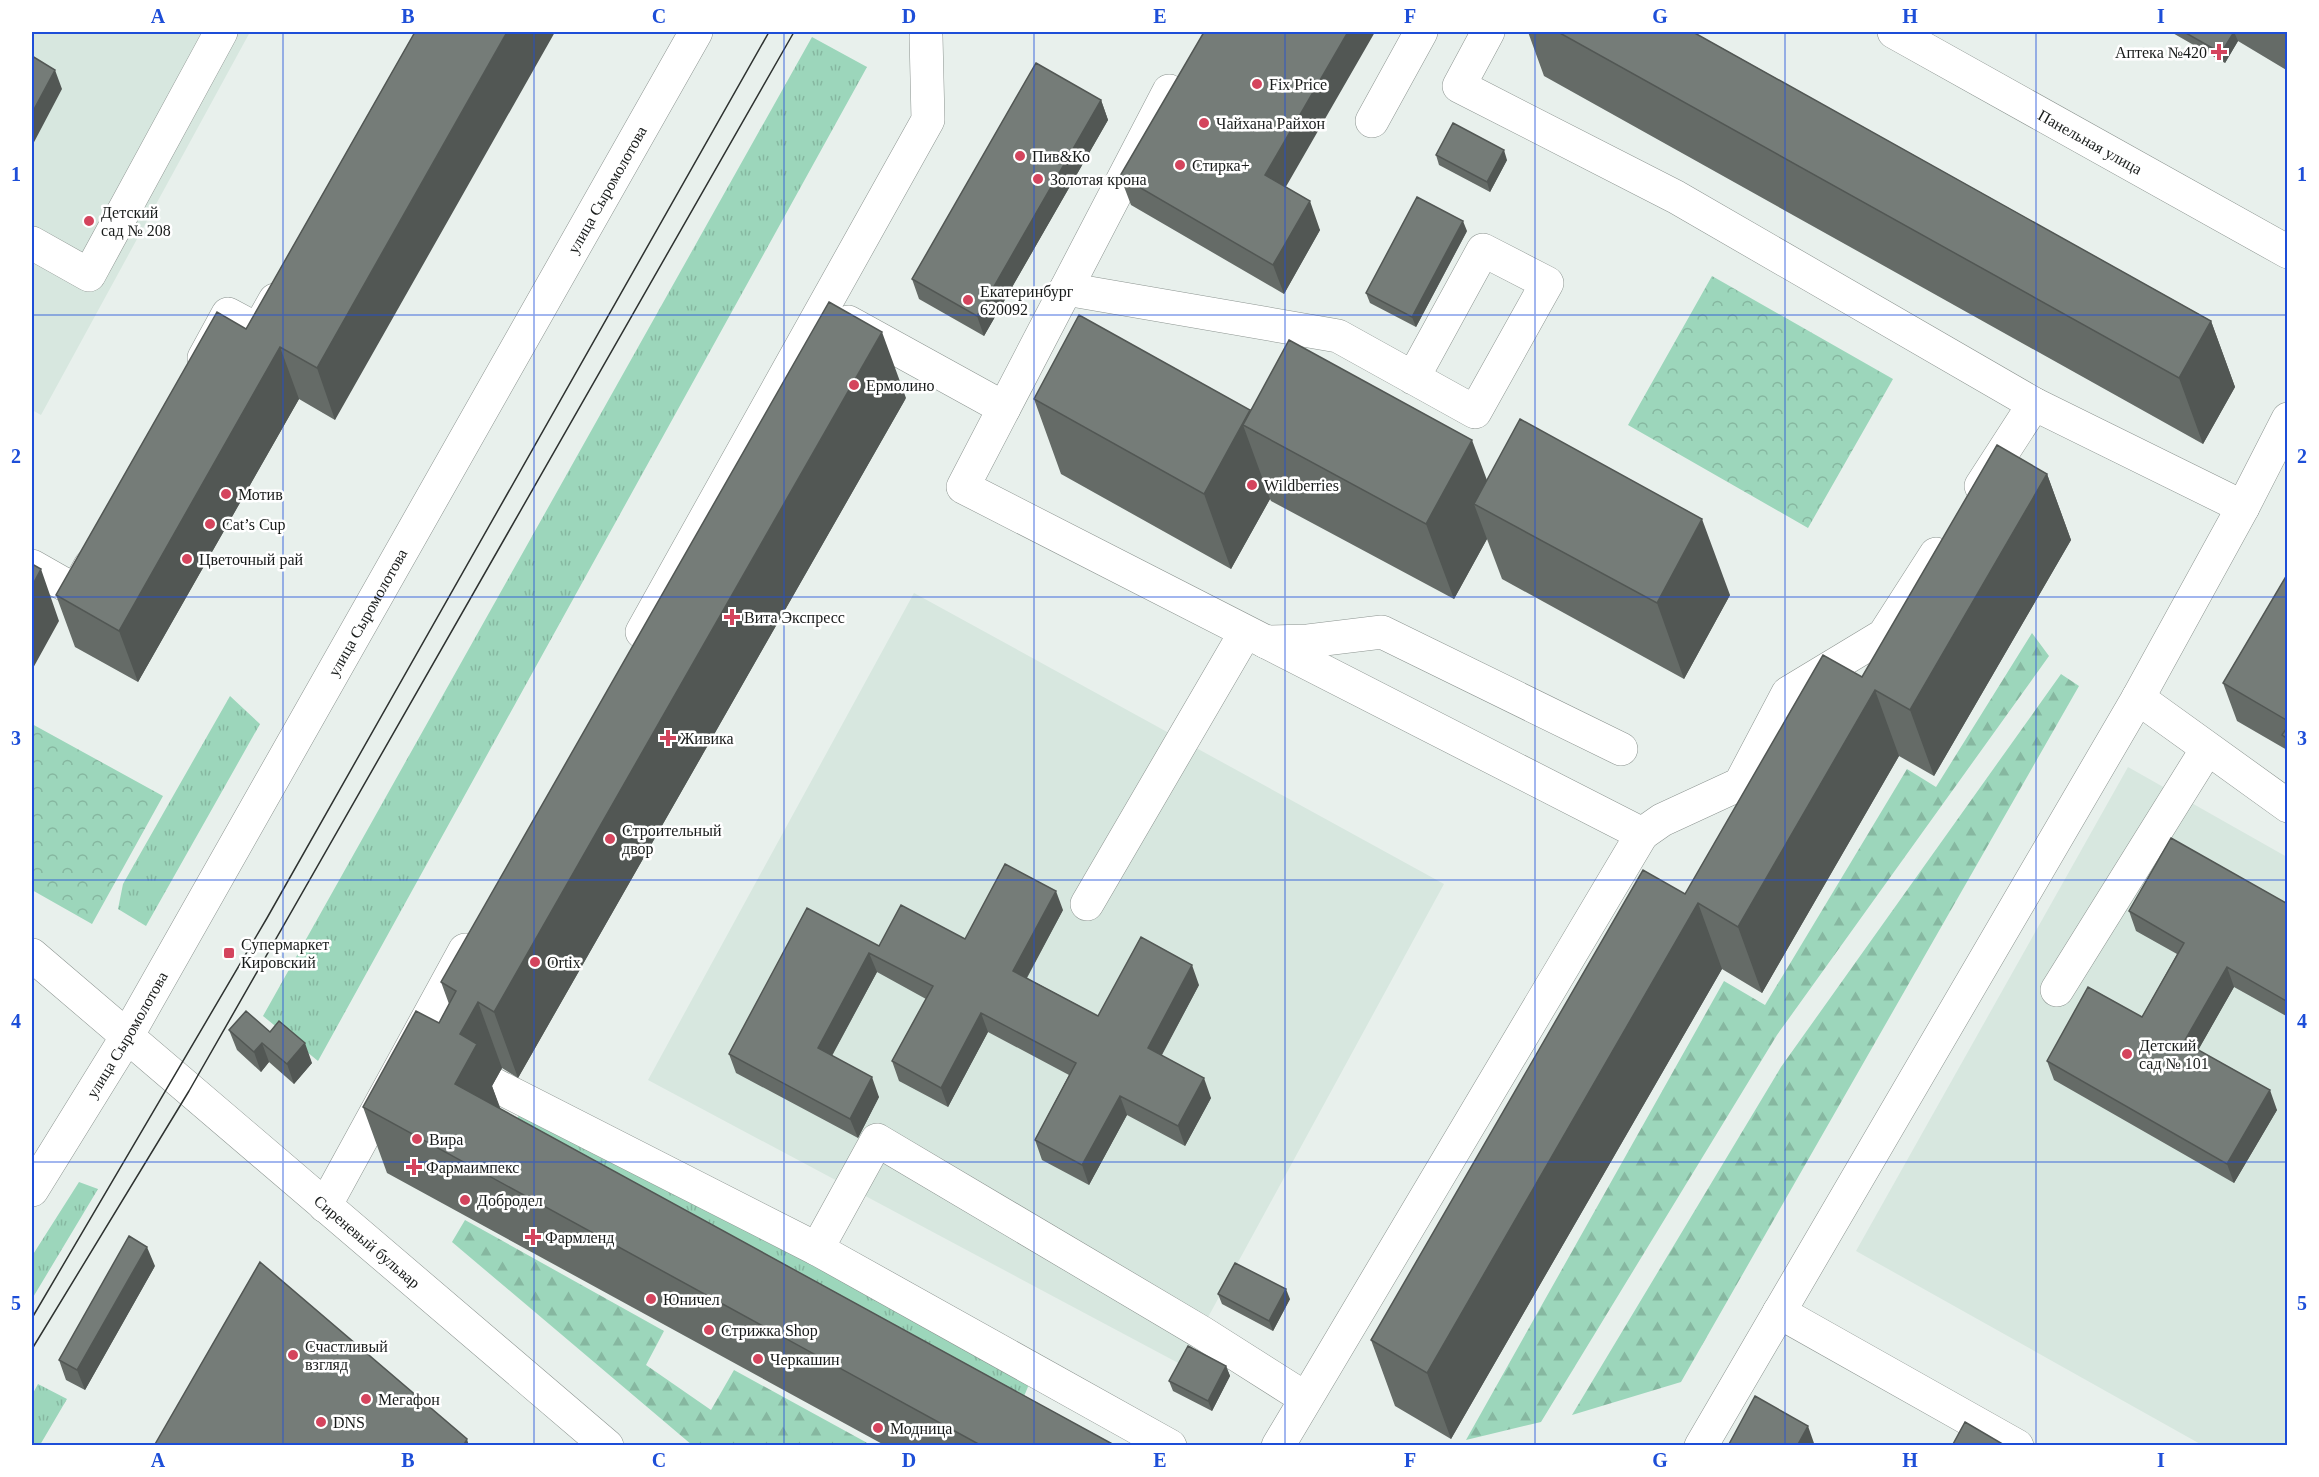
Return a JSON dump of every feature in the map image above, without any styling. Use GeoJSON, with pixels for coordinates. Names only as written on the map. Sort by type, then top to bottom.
{"type":"FeatureCollection","features":[{"type":"Feature","properties":{"kind":"street"},"geometry":{"type":"LineString","coordinates":[[32,243],[89,275],[221,32]]}},
{"type":"Feature","properties":{"kind":"street","name":"улица Сыромолотова"},"geometry":{"type":"LineString","coordinates":[[32,1190],[126,1038],[696,32]]}},
{"type":"Feature","properties":{"kind":"street"},"geometry":{"type":"LineString","coordinates":[[1372,121],[1421,32]]}},
{"type":"Feature","properties":{"kind":"street"},"geometry":{"type":"LineString","coordinates":[[1488,32],[1460,86],[1676,197],[2034,404],[2243,507]]}},
{"type":"Feature","properties":{"kind":"street","name":"Панельная улица"},"geometry":{"type":"LineString","coordinates":[[1894,32],[2288,252]]}},
{"type":"Feature","properties":{"kind":"street"},"geometry":{"type":"LineString","coordinates":[[627,658],[928,120],[924,33]]}},
{"type":"Feature","properties":{"kind":"street"},"geometry":{"type":"LineString","coordinates":[[1169,91],[963,487],[1254,638],[1642,834]]}},
{"type":"Feature","properties":{"kind":"street"},"geometry":{"type":"LineString","coordinates":[[1066,289],[1338,336],[1413,378],[1475,412],[1547,283],[1483,250],[1413,378]]}},
{"type":"Feature","properties":{"kind":"street"},"geometry":{"type":"LineString","coordinates":[[189,386],[228,314],[258,330],[287,279]]}},
{"type":"Feature","properties":{"kind":"street"},"geometry":{"type":"LineString","coordinates":[[823,308],[1004,408]]}},
{"type":"Feature","properties":{"kind":"street"},"geometry":{"type":"LineString","coordinates":[[1278,1446],[1642,834],[1662,820],[1740,784],[1788,693],[1884,634],[2034,404]]}},
{"type":"Feature","properties":{"kind":"street"},"geometry":{"type":"LineString","coordinates":[[1701,1446],[2138,698],[2243,507],[2288,419]]}},
{"type":"Feature","properties":{"kind":"street"},"geometry":{"type":"LineString","coordinates":[[32,566],[76,591],[104,540]]}},
{"type":"Feature","properties":{"kind":"street"},"geometry":{"type":"LineString","coordinates":[[1254,638],[1308,641],[1382,632],[1621,749]]}},
{"type":"Feature","properties":{"kind":"street"},"geometry":{"type":"LineString","coordinates":[[1087,904],[1254,638]]}},
{"type":"Feature","properties":{"kind":"street"},"geometry":{"type":"LineString","coordinates":[[2138,698],[2288,806]]}},
{"type":"Feature","properties":{"kind":"street"},"geometry":{"type":"LineString","coordinates":[[2057,990],[2207,749]]}},
{"type":"Feature","properties":{"kind":"street"},"geometry":{"type":"LineString","coordinates":[[325,1206],[457,1064],[478,927]]}},
{"type":"Feature","properties":{"kind":"street","name":"Сиреневый бульвар"},"geometry":{"type":"LineString","coordinates":[[32,955],[126,1038],[607,1446]]}},
{"type":"Feature","properties":{"kind":"street"},"geometry":{"type":"LineString","coordinates":[[457,1064],[817,1249],[1170,1446]]}},
{"type":"Feature","properties":{"kind":"street"},"geometry":{"type":"LineString","coordinates":[[817,1249],[877,1140],[1201,1332],[1305,1398]]}},
{"type":"Feature","properties":{"kind":"street"},"geometry":{"type":"LineString","coordinates":[[1779,1311],[2018,1446]]}},
{"type":"Feature","properties":{"kind":"shaded area","name":"Детский сад № 208"},"geometry":{"type":"Polygon","coordinates":[[[32,32],[250,32],[41,415],[32,410],[32,32]]]}},
{"type":"Feature","properties":{"kind":"shaded area"},"geometry":{"type":"Polygon","coordinates":[[[914,593],[1444,884],[1182,1365],[648,1080],[914,593]]]}},
{"type":"Feature","properties":{"kind":"shaded area","name":"Детский сад № 101"},"geometry":{"type":"Polygon","coordinates":[[[2128,767],[2287,857],[2287,1445],[2202,1445],[1856,1251],[2128,767]]]}},
{"type":"Feature","properties":{"kind":"green space"},"geometry":{"type":"Polygon","coordinates":[[[812,37],[867,67],[318,1061],[263,1016],[812,37]]]}},
{"type":"Feature","properties":{"kind":"green space"},"geometry":{"type":"Polygon","coordinates":[[[1712,276],[1893,379],[1808,528],[1628,425],[1712,276]]]}},
{"type":"Feature","properties":{"kind":"green space"},"geometry":{"type":"Polygon","coordinates":[[[2032,633],[2049,656],[1777,1035],[1541,1422],[1466,1440],[1724,981],[1765,1005],[1907,769],[1936,787],[2032,633]]]}},
{"type":"Feature","properties":{"kind":"green space"},"geometry":{"type":"Polygon","coordinates":[[[2061,674],[2079,686],[1681,1382],[1572,1415],[1781,1067],[2061,674]]]}},
{"type":"Feature","properties":{"kind":"green space"},"geometry":{"type":"Polygon","coordinates":[[[230,696],[260,724],[146,926],[118,909],[123,884],[230,696]]]}},
{"type":"Feature","properties":{"kind":"green space"},"geometry":{"type":"Polygon","coordinates":[[[32,724],[163,796],[92,924],[32,890],[32,724]]]}},
{"type":"Feature","properties":{"kind":"green space"},"geometry":{"type":"Polygon","coordinates":[[[520,1112],[1032,1377],[1013,1423],[506,1146],[520,1112]]]}},
{"type":"Feature","properties":{"kind":"green space"},"geometry":{"type":"Polygon","coordinates":[[[79,1182],[98,1189],[32,1299],[32,1256],[79,1182]]]}},
{"type":"Feature","properties":{"kind":"green space"},"geometry":{"type":"Polygon","coordinates":[[[465,1220],[664,1331],[646,1365],[711,1410],[734,1370],[871,1445],[692,1445],[452,1242],[465,1220]]]}},
{"type":"Feature","properties":{"kind":"green space"},"geometry":{"type":"Polygon","coordinates":[[[38,1384],[67,1399],[40,1445],[32,1445],[32,1395],[38,1384]]]}},
{"type":"Feature","properties":{"kind":"building"},"geometry":{"type":"Polygon","coordinates":[[[415,32],[507,32],[317,368],[280,347],[119,631],[56,595],[217,312],[246,329],[415,32]]]}},
{"type":"Feature","properties":{"kind":"building"},"geometry":{"type":"Polygon","coordinates":[[[1204,32],[1348,32],[1265,175],[1310,201],[1273,265],[1120,176],[1204,32]]]}},
{"type":"Feature","properties":{"kind":"building"},"geometry":{"type":"Polygon","coordinates":[[[1558,32],[1693,32],[2211,321],[2179,378],[1558,32]]]}},
{"type":"Feature","properties":{"kind":"building"},"geometry":{"type":"Polygon","coordinates":[[[2184,32],[2234,32],[2221,53],[2184,32]]]}},
{"type":"Feature","properties":{"kind":"building"},"geometry":{"type":"Polygon","coordinates":[[[32,56],[55,70],[32,113],[32,56]]]}},
{"type":"Feature","properties":{"kind":"building"},"geometry":{"type":"Polygon","coordinates":[[[1036,63],[1101,100],[977,316],[912,279],[1036,63]]]}},
{"type":"Feature","properties":{"kind":"building"},"geometry":{"type":"Polygon","coordinates":[[[1453,123],[1504,150],[1487,182],[1436,155],[1453,123]]]}},
{"type":"Feature","properties":{"kind":"building"},"geometry":{"type":"Polygon","coordinates":[[[1417,197],[1463,221],[1412,317],[1366,293],[1417,197]]]}},
{"type":"Feature","properties":{"kind":"building"},"geometry":{"type":"Polygon","coordinates":[[[829,302],[882,332],[494,1012],[478,1002],[460,1034],[477,1044],[455,1084],[1116,1446],[982,1446],[363,1107],[416,1011],[439,1023],[456,991],[441,982],[829,302]]]}},
{"type":"Feature","properties":{"kind":"building"},"geometry":{"type":"Polygon","coordinates":[[[1079,315],[1250,410],[1204,494],[1034,399],[1079,315]]]}},
{"type":"Feature","properties":{"kind":"building"},"geometry":{"type":"Polygon","coordinates":[[[1289,340],[1472,440],[1426,524],[1243,425],[1289,340]]]}},
{"type":"Feature","properties":{"kind":"building"},"geometry":{"type":"Polygon","coordinates":[[[1520,419],[1702,519],[1657,603],[1474,504],[1520,419]]]}},
{"type":"Feature","properties":{"kind":"building"},"geometry":{"type":"Polygon","coordinates":[[[1997,445],[2047,474],[1910,710],[1875,690],[1738,927],[1698,903],[1427,1373],[1371,1340],[1643,870],[1685,894],[1823,655],[1862,677],[1997,445]]]}},
{"type":"Feature","properties":{"kind":"building"},"geometry":{"type":"Polygon","coordinates":[[[32,564],[41,569],[32,586],[32,564]]]}},
{"type":"Feature","properties":{"kind":"building"},"geometry":{"type":"Polygon","coordinates":[[[2288,573],[2288,721],[2223,683],[2288,573]]]}},
{"type":"Feature","properties":{"kind":"building"},"geometry":{"type":"Polygon","coordinates":[[[2288,726],[2288,739],[2282,735],[2288,726]]]}},
{"type":"Feature","properties":{"kind":"building"},"geometry":{"type":"Polygon","coordinates":[[[2171,838],[2288,904],[2288,1002],[2227,967],[2184,1042],[2270,1090],[2227,1164],[2047,1061],[2088,987],[2142,1017],[2184,943],[2129,911],[2171,838]]]}},
{"type":"Feature","properties":{"kind":"building"},"geometry":{"type":"Polygon","coordinates":[[[1005,864],[1056,891],[1013,971],[1098,1016],[1141,937],[1192,965],[1148,1048],[1204,1078],[1178,1126],[1120,1096],[1082,1165],[1035,1140],[1076,1063],[981,1013],[941,1088],[892,1061],[933,986],[869,953],[818,1048],[872,1077],[850,1119],[729,1054],[807,908],[879,946],[901,905],[965,939],[1005,864]]]}},
{"type":"Feature","properties":{"kind":"building"},"geometry":{"type":"Polygon","coordinates":[[[246,1011],[270,1032],[279,1021],[305,1043],[287,1064],[262,1043],[254,1052],[229,1030],[246,1011]]]}},
{"type":"Feature","properties":{"kind":"building"},"geometry":{"type":"Polygon","coordinates":[[[129,1236],[147,1247],[77,1370],[59,1360],[129,1236]]]}},
{"type":"Feature","properties":{"kind":"building"},"geometry":{"type":"Polygon","coordinates":[[[260,1262],[467,1439],[463,1446],[154,1446],[260,1262]]]}},
{"type":"Feature","properties":{"kind":"building"},"geometry":{"type":"Polygon","coordinates":[[[1235,1263],[1286,1289],[1269,1321],[1218,1294],[1235,1263]]]}},
{"type":"Feature","properties":{"kind":"building"},"geometry":{"type":"Polygon","coordinates":[[[1188,1346],[1226,1366],[1208,1401],[1169,1381],[1188,1346]]]}},
{"type":"Feature","properties":{"kind":"building"},"geometry":{"type":"Polygon","coordinates":[[[1755,1396],[1808,1426],[1797,1446],[1728,1446],[1755,1396]]]}},
{"type":"Feature","properties":{"kind":"building"},"geometry":{"type":"Polygon","coordinates":[[[1965,1422],[2006,1446],[1952,1446],[1965,1422]]]}},
{"type":"Feature","properties":{"kind":"tram line"},"geometry":{"type":"LineString","coordinates":[[32,1318],[267,918],[769,32]]}},
{"type":"Feature","properties":{"kind":"tram line"},"geometry":{"type":"LineString","coordinates":[[32,1349],[189,1091],[794,32]]}},
{"type":"Feature","properties":{"kind":"place","name":"Аптека №420"},"geometry":{"type":"Point","coordinates":[2219,52]}},
{"type":"Feature","properties":{"kind":"place","name":"Fix Price"},"geometry":{"type":"Point","coordinates":[1257,84]}},
{"type":"Feature","properties":{"kind":"place","name":"Чайхана Райхон"},"geometry":{"type":"Point","coordinates":[1204,123]}},
{"type":"Feature","properties":{"kind":"place","name":"Пив&Ко"},"geometry":{"type":"Point","coordinates":[1020,156]}},
{"type":"Feature","properties":{"kind":"place","name":"Стирка+"},"geometry":{"type":"Point","coordinates":[1180,165]}},
{"type":"Feature","properties":{"kind":"place","name":"Золотая крона"},"geometry":{"type":"Point","coordinates":[1038,179]}},
{"type":"Feature","properties":{"kind":"place","name":"Детский сад № 208"},"geometry":{"type":"Point","coordinates":[89,221]}},
{"type":"Feature","properties":{"kind":"place","name":"Екатеринбург 620092"},"geometry":{"type":"Point","coordinates":[968,300]}},
{"type":"Feature","properties":{"kind":"place","name":"Ермолино"},"geometry":{"type":"Point","coordinates":[854,385]}},
{"type":"Feature","properties":{"kind":"place","name":"Wildberries"},"geometry":{"type":"Point","coordinates":[1252,485]}},
{"type":"Feature","properties":{"kind":"place","name":"Мотив"},"geometry":{"type":"Point","coordinates":[226,494]}},
{"type":"Feature","properties":{"kind":"place","name":"Cat’s Cup"},"geometry":{"type":"Point","coordinates":[210,524]}},
{"type":"Feature","properties":{"kind":"place","name":"Цветочный рай"},"geometry":{"type":"Point","coordinates":[187,559]}},
{"type":"Feature","properties":{"kind":"place","name":"Вита Экспресс"},"geometry":{"type":"Point","coordinates":[732,617]}},
{"type":"Feature","properties":{"kind":"place","name":"Живика"},"geometry":{"type":"Point","coordinates":[668,738]}},
{"type":"Feature","properties":{"kind":"place","name":"Строительный двор"},"geometry":{"type":"Point","coordinates":[610,839]}},
{"type":"Feature","properties":{"kind":"place","name":"Супермаркет Кировский"},"geometry":{"type":"Point","coordinates":[229,953]}},
{"type":"Feature","properties":{"kind":"place","name":"Ortix"},"geometry":{"type":"Point","coordinates":[535,962]}},
{"type":"Feature","properties":{"kind":"place","name":"Детский сад № 101"},"geometry":{"type":"Point","coordinates":[2127,1054]}},
{"type":"Feature","properties":{"kind":"place","name":"Вира"},"geometry":{"type":"Point","coordinates":[417,1139]}},
{"type":"Feature","properties":{"kind":"place","name":"Фармаимпекс"},"geometry":{"type":"Point","coordinates":[414,1167]}},
{"type":"Feature","properties":{"kind":"place","name":"Добродел"},"geometry":{"type":"Point","coordinates":[465,1200]}},
{"type":"Feature","properties":{"kind":"place","name":"Фармленд"},"geometry":{"type":"Point","coordinates":[533,1237]}},
{"type":"Feature","properties":{"kind":"place","name":"Юничел"},"geometry":{"type":"Point","coordinates":[651,1299]}},
{"type":"Feature","properties":{"kind":"place","name":"Стрижка Shop"},"geometry":{"type":"Point","coordinates":[709,1330]}},
{"type":"Feature","properties":{"kind":"place","name":"Счастливый взгляд"},"geometry":{"type":"Point","coordinates":[293,1355]}},
{"type":"Feature","properties":{"kind":"place","name":"Черкашин"},"geometry":{"type":"Point","coordinates":[758,1359]}},
{"type":"Feature","properties":{"kind":"place","name":"Мегафон"},"geometry":{"type":"Point","coordinates":[366,1399]}},
{"type":"Feature","properties":{"kind":"place","name":"DNS"},"geometry":{"type":"Point","coordinates":[321,1422]}},
{"type":"Feature","properties":{"kind":"place","name":"Модница"},"geometry":{"type":"Point","coordinates":[878,1428]}}]}
